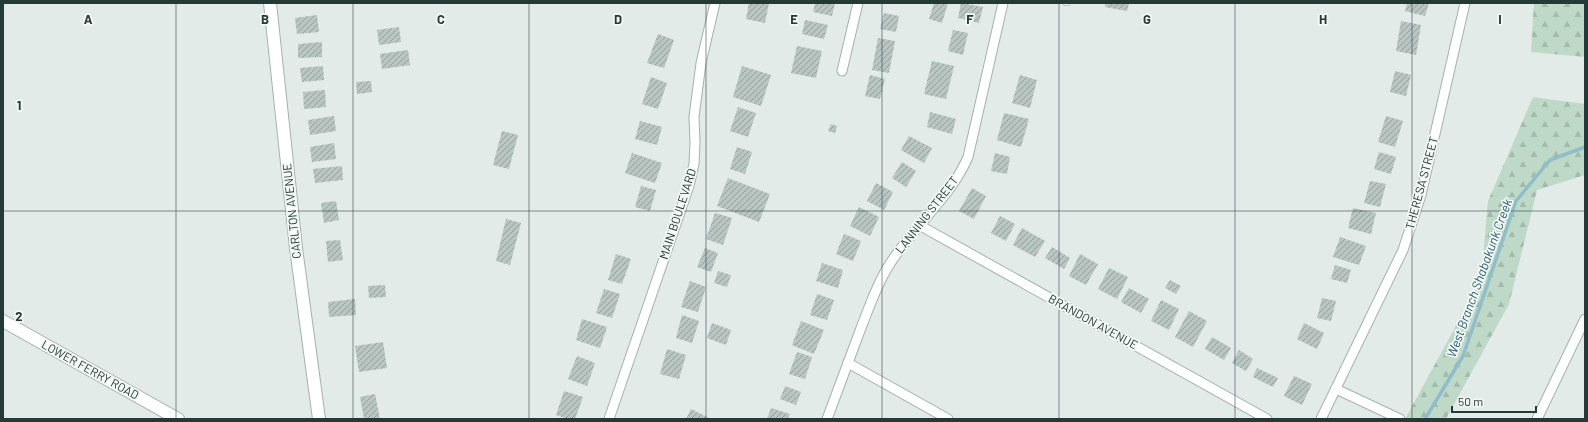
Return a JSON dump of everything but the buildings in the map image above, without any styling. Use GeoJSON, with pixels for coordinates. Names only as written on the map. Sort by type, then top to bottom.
{"type":"FeatureCollection","features":[{"type":"Feature","properties":{"kind":"street","name":"CARLTON AVENUE"},"geometry":{"type":"LineString","coordinates":[[270,3],[296,248],[319,419]]}},
{"type":"Feature","properties":{"kind":"street","name":"MAIN BOULEVARD"},"geometry":{"type":"LineString","coordinates":[[609,419],[689,186],[694,164],[696,142],[694,117],[701,63],[715,3]]}},
{"type":"Feature","properties":{"kind":"street"},"geometry":{"type":"LineString","coordinates":[[842,71],[858,3]]}},
{"type":"Feature","properties":{"kind":"street","name":"LANNING STREET"},"geometry":{"type":"LineString","coordinates":[[827,419],[875,291],[887,268],[901,247],[952,185],[961,172],[968,157],[1003,3]]}},
{"type":"Feature","properties":{"kind":"street","name":"THERESA STREET"},"geometry":{"type":"LineString","coordinates":[[1321,419],[1403,250],[1414,220],[1465,3]]}},
{"type":"Feature","properties":{"kind":"street","name":"BRANDON AVENUE"},"geometry":{"type":"LineString","coordinates":[[919,225],[1267,419]]}},
{"type":"Feature","properties":{"kind":"street"},"geometry":{"type":"LineString","coordinates":[[1537,419],[1581,335],[1585,319]]}},
{"type":"Feature","properties":{"kind":"street","name":"LOWER FERRY ROAD"},"geometry":{"type":"LineString","coordinates":[[3,321],[178,419]]}},
{"type":"Feature","properties":{"kind":"street"},"geometry":{"type":"LineString","coordinates":[[848,363],[948,419]]}},
{"type":"Feature","properties":{"kind":"street"},"geometry":{"type":"LineString","coordinates":[[1336,389],[1400,419]]}},
{"type":"Feature","properties":{"kind":"green space"},"geometry":{"type":"Polygon","coordinates":[[[1534,3],[1585,3],[1585,57],[1531,52],[1534,3]]]}},
{"type":"Feature","properties":{"kind":"green space"},"geometry":{"type":"Polygon","coordinates":[[[1533,97],[1585,104],[1585,175],[1537,190],[1509,304],[1446,419],[1405,419],[1481,280],[1488,201],[1533,97]]]}},
{"type":"Feature","properties":{"kind":"waterway","name":"West Branch Shabakunk Creek"},"geometry":{"type":"LineString","coordinates":[[1425,419],[1463,356],[1516,201],[1550,160],[1585,147]]}}]}
